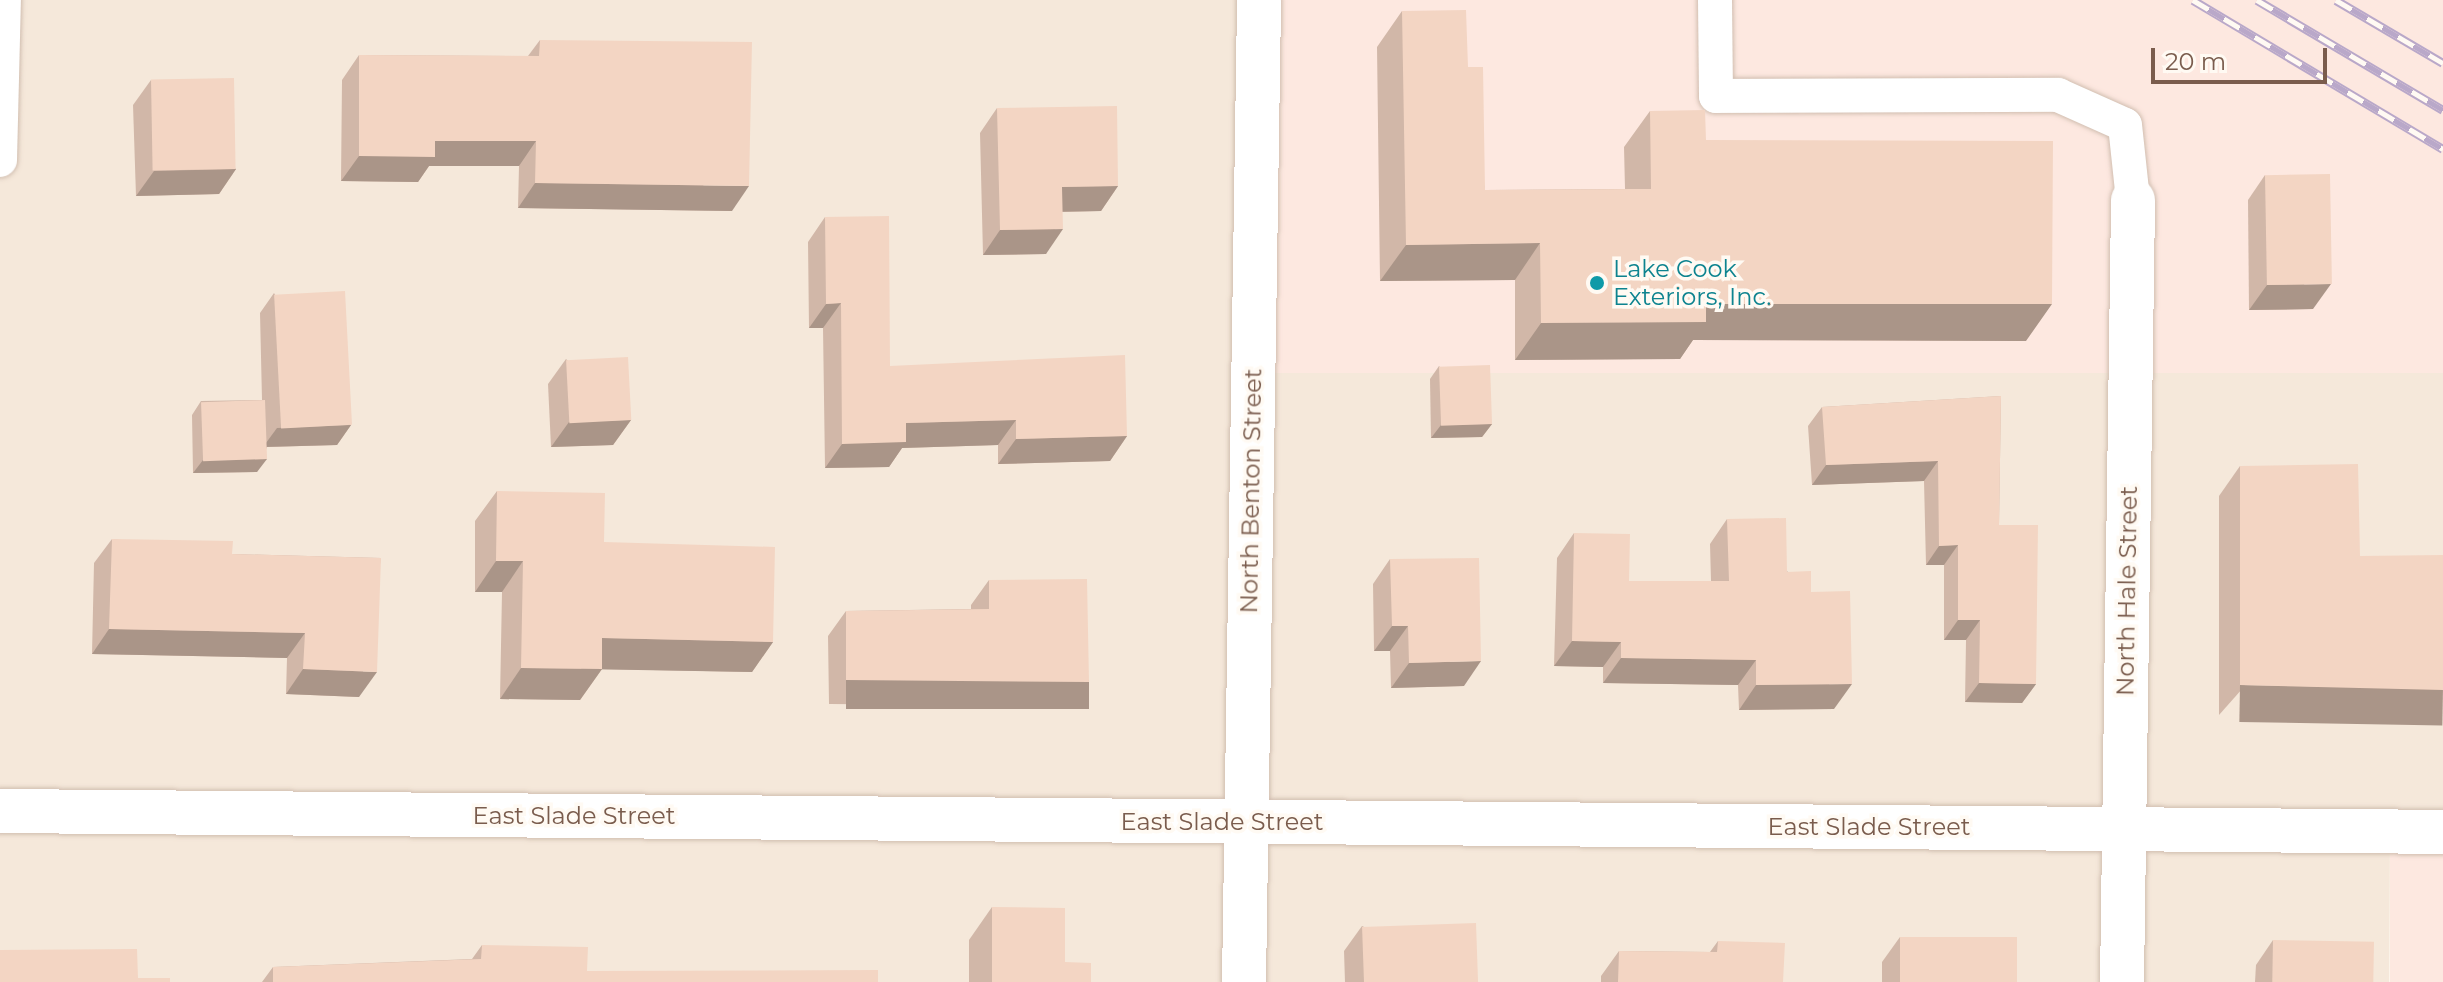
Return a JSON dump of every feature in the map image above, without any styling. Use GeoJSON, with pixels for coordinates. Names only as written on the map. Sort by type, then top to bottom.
{"type":"FeatureCollection","features":[{"type":"Feature","properties":{"kind":"street","name":"North Benton Street"},"geometry":{"type":"LineString","coordinates":[[1244,982],[1242,822],[1259,0]]}},
{"type":"Feature","properties":{"kind":"street","name":"North Hale Street"},"geometry":{"type":"LineString","coordinates":[[2122,982],[2133,200]]}},
{"type":"Feature","properties":{"kind":"street","name":"East Slade Street"},"geometry":{"type":"LineString","coordinates":[[0,811],[2443,832]]}},
{"type":"Feature","properties":{"kind":"lane"},"geometry":{"type":"LineString","coordinates":[[0,160],[4,0]]}},
{"type":"Feature","properties":{"kind":"lane"},"geometry":{"type":"LineString","coordinates":[[1715,0],[1716,96],[2058,95],[2125,125],[2133,200]]}},
{"type":"Feature","properties":{"kind":"shaded area"},"geometry":{"type":"Polygon","coordinates":[[[0,0],[1259,0],[1254,373],[2443,370],[2443,832],[2390,832],[2389,982],[0,982],[0,0]]]}},
{"type":"Feature","properties":{"kind":"shaded area"},"geometry":{"type":"Polygon","coordinates":[[[1259,0],[2443,0],[2443,373],[1259,373],[1259,0]]]}},
{"type":"Feature","properties":{"kind":"shaded area"},"geometry":{"type":"Polygon","coordinates":[[[2390,832],[2443,832],[2443,982],[2390,982],[2390,832]]]}},
{"type":"Feature","properties":{"kind":"building"},"geometry":{"type":"Polygon","coordinates":[[[1466,10],[1468,67],[1483,67],[1485,190],[1651,189],[1650,111],[1705,110],[1706,140],[2053,141],[2052,304],[1706,304],[1706,322],[1541,323],[1540,243],[1406,245],[1402,11],[1466,10]]]}},
{"type":"Feature","properties":{"kind":"building"},"geometry":{"type":"Polygon","coordinates":[[[540,40],[752,42],[749,186],[535,183],[536,141],[435,141],[435,157],[359,156],[359,55],[539,56],[540,40]]]}},
{"type":"Feature","properties":{"kind":"building"},"geometry":{"type":"Polygon","coordinates":[[[234,78],[236,169],[153,170],[151,79],[234,78]]]}},
{"type":"Feature","properties":{"kind":"building"},"geometry":{"type":"Polygon","coordinates":[[[1117,106],[1118,186],[1062,187],[1063,229],[1000,230],[997,108],[1117,106]]]}},
{"type":"Feature","properties":{"kind":"building"},"geometry":{"type":"Polygon","coordinates":[[[2330,174],[2332,284],[2267,285],[2265,175],[2330,174]]]}},
{"type":"Feature","properties":{"kind":"building"},"geometry":{"type":"Polygon","coordinates":[[[889,216],[890,366],[1125,355],[1127,436],[1016,439],[1016,420],[906,423],[906,442],[842,444],[841,303],[826,304],[825,217],[889,216]]]}},
{"type":"Feature","properties":{"kind":"building"},"geometry":{"type":"Polygon","coordinates":[[[345,291],[352,425],[281,429],[274,295],[345,291]]]}},
{"type":"Feature","properties":{"kind":"building"},"geometry":{"type":"Polygon","coordinates":[[[628,357],[631,420],[569,423],[566,360],[628,357]]]}},
{"type":"Feature","properties":{"kind":"building"},"geometry":{"type":"Polygon","coordinates":[[[1490,365],[1492,424],[1441,426],[1439,367],[1490,365]]]}},
{"type":"Feature","properties":{"kind":"building"},"geometry":{"type":"Polygon","coordinates":[[[2001,396],[1999,525],[2038,525],[2036,684],[1979,683],[1980,620],[1958,620],[1958,545],[1939,546],[1938,461],[1826,465],[1822,407],[2001,396]]]}},
{"type":"Feature","properties":{"kind":"building"},"geometry":{"type":"Polygon","coordinates":[[[265,400],[267,459],[203,461],[201,402],[265,400]]]}},
{"type":"Feature","properties":{"kind":"building"},"geometry":{"type":"Polygon","coordinates":[[[2358,464],[2360,556],[2443,555],[2443,690],[2240,685],[2240,466],[2358,464]]]}},
{"type":"Feature","properties":{"kind":"building"},"geometry":{"type":"Polygon","coordinates":[[[497,491],[605,493],[604,542],[775,547],[773,642],[602,638],[602,669],[521,668],[523,561],[496,561],[497,491]]]}},
{"type":"Feature","properties":{"kind":"building"},"geometry":{"type":"Polygon","coordinates":[[[1786,518],[1787,572],[1811,571],[1811,592],[1850,591],[1852,684],[1756,685],[1756,660],[1621,658],[1621,642],[1572,641],[1574,533],[1630,534],[1629,581],[1729,581],[1727,519],[1786,518]]]}},
{"type":"Feature","properties":{"kind":"building"},"geometry":{"type":"Polygon","coordinates":[[[112,539],[233,541],[232,554],[381,558],[377,672],[303,669],[305,633],[109,629],[112,539]]]}},
{"type":"Feature","properties":{"kind":"building"},"geometry":{"type":"Polygon","coordinates":[[[1479,558],[1481,661],[1409,663],[1408,626],[1392,626],[1390,559],[1479,558]]]}},
{"type":"Feature","properties":{"kind":"building"},"geometry":{"type":"Polygon","coordinates":[[[1087,579],[1089,682],[846,680],[846,611],[989,609],[989,580],[1087,579]]]}},
{"type":"Feature","properties":{"kind":"building"},"geometry":{"type":"Polygon","coordinates":[[[992,907],[1065,908],[1065,962],[1091,963],[1091,982],[992,982],[992,907]]]}},
{"type":"Feature","properties":{"kind":"building"},"geometry":{"type":"Polygon","coordinates":[[[1476,923],[1478,982],[1364,982],[1362,927],[1476,923]]]}},
{"type":"Feature","properties":{"kind":"building"},"geometry":{"type":"Polygon","coordinates":[[[1900,937],[2017,937],[2017,982],[1900,982],[1900,937]]]}},
{"type":"Feature","properties":{"kind":"building"},"geometry":{"type":"Polygon","coordinates":[[[2273,940],[2374,942],[2373,982],[2272,982],[2273,940]]]}},
{"type":"Feature","properties":{"kind":"building"},"geometry":{"type":"Polygon","coordinates":[[[1718,941],[1785,943],[1783,982],[1618,982],[1619,951],[1717,952],[1718,941]]]}},
{"type":"Feature","properties":{"kind":"building"},"geometry":{"type":"Polygon","coordinates":[[[482,945],[588,947],[587,971],[878,970],[878,982],[273,982],[273,967],[481,959],[482,945]]]}},
{"type":"Feature","properties":{"kind":"building"},"geometry":{"type":"Polygon","coordinates":[[[137,949],[138,978],[170,978],[170,982],[0,982],[0,950],[137,949]]]}},
{"type":"Feature","properties":{"kind":"railway"},"geometry":{"type":"LineString","coordinates":[[2193,0],[2443,149]]}},
{"type":"Feature","properties":{"kind":"railway"},"geometry":{"type":"LineString","coordinates":[[2257,0],[2443,110]]}},
{"type":"Feature","properties":{"kind":"railway"},"geometry":{"type":"LineString","coordinates":[[2336,0],[2443,63]]}},
{"type":"Feature","properties":{"kind":"place","name":"Lake Cook Exteriors, Inc."},"geometry":{"type":"Point","coordinates":[1597,283]}}]}
